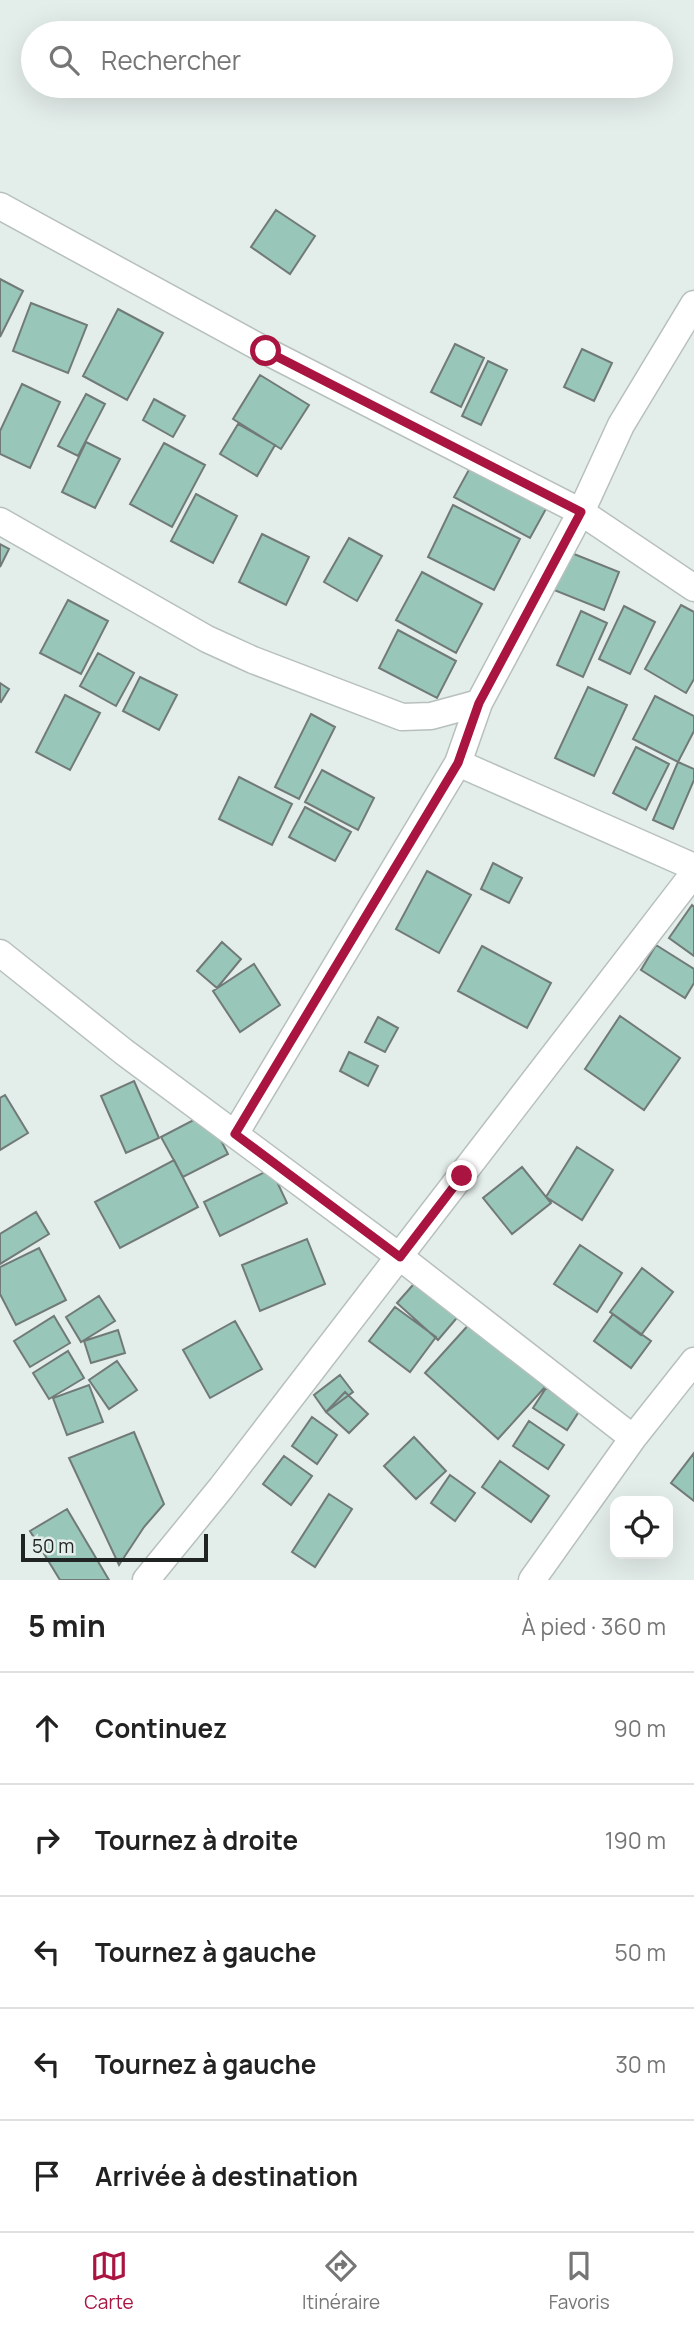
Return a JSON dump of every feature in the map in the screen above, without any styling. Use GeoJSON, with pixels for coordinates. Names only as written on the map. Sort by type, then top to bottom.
{"type":"FeatureCollection","features":[{"type":"Feature","properties":{"kind":"street"},"geometry":{"type":"LineString","coordinates":[[0,206],[266,351],[581,512],[694,587]]}},
{"type":"Feature","properties":{"kind":"street"},"geometry":{"type":"LineString","coordinates":[[235,1134],[458,763],[479,703],[581,512],[621,425],[694,304]]}},
{"type":"Feature","properties":{"kind":"street"},"geometry":{"type":"LineString","coordinates":[[0,521],[207,639],[253,660],[402,717],[430,716],[479,703]]}},
{"type":"Feature","properties":{"kind":"street"},"geometry":{"type":"LineString","coordinates":[[458,763],[694,867]]}},
{"type":"Feature","properties":{"kind":"street"},"geometry":{"type":"LineString","coordinates":[[146,1580],[221,1488],[694,873]]}},
{"type":"Feature","properties":{"kind":"street"},"geometry":{"type":"LineString","coordinates":[[0,953],[124,1052],[400,1257],[633,1438]]}},
{"type":"Feature","properties":{"kind":"street"},"geometry":{"type":"LineString","coordinates":[[532,1580],[633,1438],[694,1361]]}},
{"type":"Feature","properties":{"kind":"building"},"geometry":{"type":"Polygon","coordinates":[[[276,210],[315,236],[290,274],[251,247],[276,210]]]}},
{"type":"Feature","properties":{"kind":"building"},"geometry":{"type":"Polygon","coordinates":[[[0,279],[23,291],[0,337],[0,279]]]}},
{"type":"Feature","properties":{"kind":"building"},"geometry":{"type":"Polygon","coordinates":[[[31,303],[87,325],[68,373],[13,351],[31,303]]]}},
{"type":"Feature","properties":{"kind":"building"},"geometry":{"type":"Polygon","coordinates":[[[118,309],[163,333],[127,400],[83,376],[118,309]]]}},
{"type":"Feature","properties":{"kind":"building"},"geometry":{"type":"Polygon","coordinates":[[[455,344],[484,358],[461,407],[431,392],[455,344]]]}},
{"type":"Feature","properties":{"kind":"building"},"geometry":{"type":"Polygon","coordinates":[[[582,349],[612,363],[594,401],[564,387],[582,349]]]}},
{"type":"Feature","properties":{"kind":"building"},"geometry":{"type":"Polygon","coordinates":[[[488,361],[507,370],[481,425],[462,416],[488,361]]]}},
{"type":"Feature","properties":{"kind":"building"},"geometry":{"type":"Polygon","coordinates":[[[260,375],[309,405],[281,449],[233,419],[260,375]]]}},
{"type":"Feature","properties":{"kind":"building"},"geometry":{"type":"Polygon","coordinates":[[[22,384],[60,402],[30,468],[0,454],[0,431],[22,384]]]}},
{"type":"Feature","properties":{"kind":"building"},"geometry":{"type":"Polygon","coordinates":[[[86,394],[105,404],[78,456],[58,446],[86,394]]]}},
{"type":"Feature","properties":{"kind":"building"},"geometry":{"type":"Polygon","coordinates":[[[154,399],[185,416],[173,437],[143,420],[154,399]]]}},
{"type":"Feature","properties":{"kind":"building"},"geometry":{"type":"Polygon","coordinates":[[[238,424],[275,445],[257,476],[220,454],[238,424]]]}},
{"type":"Feature","properties":{"kind":"building"},"geometry":{"type":"Polygon","coordinates":[[[86,442],[120,459],[95,508],[62,492],[86,442]]]}},
{"type":"Feature","properties":{"kind":"building"},"geometry":{"type":"Polygon","coordinates":[[[164,443],[205,465],[172,527],[130,504],[164,443]]]}},
{"type":"Feature","properties":{"kind":"building"},"geometry":{"type":"Polygon","coordinates":[[[471,466],[547,507],[530,538],[454,497],[471,466]]]}},
{"type":"Feature","properties":{"kind":"building"},"geometry":{"type":"Polygon","coordinates":[[[196,494],[237,516],[213,563],[171,541],[196,494]]]}},
{"type":"Feature","properties":{"kind":"building"},"geometry":{"type":"Polygon","coordinates":[[[453,505],[520,539],[494,590],[428,557],[453,505]]]}},
{"type":"Feature","properties":{"kind":"building"},"geometry":{"type":"Polygon","coordinates":[[[262,534],[309,557],[286,605],[239,582],[262,534]]]}},
{"type":"Feature","properties":{"kind":"building"},"geometry":{"type":"Polygon","coordinates":[[[349,538],[382,556],[357,601],[324,582],[349,538]]]}},
{"type":"Feature","properties":{"kind":"building"},"geometry":{"type":"Polygon","coordinates":[[[0,544],[9,549],[0,567],[0,544]]]}},
{"type":"Feature","properties":{"kind":"building"},"geometry":{"type":"Polygon","coordinates":[[[564,550],[619,572],[604,610],[549,588],[564,550]]]}},
{"type":"Feature","properties":{"kind":"building"},"geometry":{"type":"Polygon","coordinates":[[[422,572],[482,604],[456,653],[396,620],[422,572]]]}},
{"type":"Feature","properties":{"kind":"building"},"geometry":{"type":"Polygon","coordinates":[[[68,600],[108,621],[81,674],[40,653],[68,600]]]}},
{"type":"Feature","properties":{"kind":"building"},"geometry":{"type":"Polygon","coordinates":[[[681,605],[694,612],[694,679],[686,693],[645,669],[681,605]]]}},
{"type":"Feature","properties":{"kind":"building"},"geometry":{"type":"Polygon","coordinates":[[[624,606],[655,622],[630,674],[599,659],[624,606]]]}},
{"type":"Feature","properties":{"kind":"building"},"geometry":{"type":"Polygon","coordinates":[[[581,611],[607,623],[583,677],[557,665],[581,611]]]}},
{"type":"Feature","properties":{"kind":"building"},"geometry":{"type":"Polygon","coordinates":[[[398,630],[456,661],[437,698],[379,668],[398,630]]]}},
{"type":"Feature","properties":{"kind":"building"},"geometry":{"type":"Polygon","coordinates":[[[98,653],[134,673],[116,706],[80,686],[98,653]]]}},
{"type":"Feature","properties":{"kind":"building"},"geometry":{"type":"Polygon","coordinates":[[[140,677],[177,695],[159,730],[123,711],[140,677]]]}},
{"type":"Feature","properties":{"kind":"building"},"geometry":{"type":"Polygon","coordinates":[[[0,683],[9,689],[1,702],[0,701],[0,683]]]}},
{"type":"Feature","properties":{"kind":"building"},"geometry":{"type":"Polygon","coordinates":[[[588,687],[627,705],[594,776],[555,758],[588,687]]]}},
{"type":"Feature","properties":{"kind":"building"},"geometry":{"type":"Polygon","coordinates":[[[65,695],[100,713],[70,770],[36,752],[65,695]]]}},
{"type":"Feature","properties":{"kind":"building"},"geometry":{"type":"Polygon","coordinates":[[[655,696],[694,716],[694,731],[678,762],[633,739],[655,696]]]}},
{"type":"Feature","properties":{"kind":"building"},"geometry":{"type":"Polygon","coordinates":[[[311,714],[335,727],[299,799],[275,787],[311,714]]]}},
{"type":"Feature","properties":{"kind":"building"},"geometry":{"type":"Polygon","coordinates":[[[636,747],[669,764],[646,810],[613,793],[636,747]]]}},
{"type":"Feature","properties":{"kind":"building"},"geometry":{"type":"Polygon","coordinates":[[[678,762],[694,769],[694,780],[673,829],[653,820],[678,762]]]}},
{"type":"Feature","properties":{"kind":"building"},"geometry":{"type":"Polygon","coordinates":[[[322,770],[374,798],[358,830],[305,802],[322,770]]]}},
{"type":"Feature","properties":{"kind":"building"},"geometry":{"type":"Polygon","coordinates":[[[239,777],[292,804],[272,845],[219,819],[239,777]]]}},
{"type":"Feature","properties":{"kind":"building"},"geometry":{"type":"Polygon","coordinates":[[[305,807],[351,832],[335,861],[289,837],[305,807]]]}},
{"type":"Feature","properties":{"kind":"building"},"geometry":{"type":"Polygon","coordinates":[[[493,863],[522,878],[509,903],[481,889],[493,863]]]}},
{"type":"Feature","properties":{"kind":"building"},"geometry":{"type":"Polygon","coordinates":[[[427,871],[471,895],[439,953],[396,929],[427,871]]]}},
{"type":"Feature","properties":{"kind":"building"},"geometry":{"type":"Polygon","coordinates":[[[692,905],[694,907],[694,956],[669,938],[692,905]]]}},
{"type":"Feature","properties":{"kind":"building"},"geometry":{"type":"Polygon","coordinates":[[[222,942],[241,959],[217,988],[197,971],[222,942]]]}},
{"type":"Feature","properties":{"kind":"building"},"geometry":{"type":"Polygon","coordinates":[[[656,945],[694,969],[694,983],[685,998],[641,970],[656,945]]]}},
{"type":"Feature","properties":{"kind":"building"},"geometry":{"type":"Polygon","coordinates":[[[482,946],[551,983],[527,1028],[458,991],[482,946]]]}},
{"type":"Feature","properties":{"kind":"building"},"geometry":{"type":"Polygon","coordinates":[[[254,964],[280,1005],[240,1032],[213,991],[254,964]]]}},
{"type":"Feature","properties":{"kind":"building"},"geometry":{"type":"Polygon","coordinates":[[[620,1016],[680,1058],[644,1110],[585,1069],[620,1016]]]}},
{"type":"Feature","properties":{"kind":"building"},"geometry":{"type":"Polygon","coordinates":[[[378,1017],[398,1028],[385,1052],[365,1042],[378,1017]]]}},
{"type":"Feature","properties":{"kind":"building"},"geometry":{"type":"Polygon","coordinates":[[[349,1052],[378,1066],[368,1086],[340,1071],[349,1052]]]}},
{"type":"Feature","properties":{"kind":"building"},"geometry":{"type":"Polygon","coordinates":[[[134,1081],[159,1138],[126,1153],[101,1096],[134,1081]]]}},
{"type":"Feature","properties":{"kind":"building"},"geometry":{"type":"Polygon","coordinates":[[[5,1095],[28,1133],[0,1150],[0,1098],[5,1095]]]}},
{"type":"Feature","properties":{"kind":"building"},"geometry":{"type":"Polygon","coordinates":[[[207,1113],[228,1154],[183,1177],[161,1137],[207,1113]]]}},
{"type":"Feature","properties":{"kind":"building"},"geometry":{"type":"Polygon","coordinates":[[[577,1147],[613,1170],[582,1220],[546,1197],[577,1147]]]}},
{"type":"Feature","properties":{"kind":"building"},"geometry":{"type":"Polygon","coordinates":[[[174,1160],[198,1207],[120,1248],[95,1202],[174,1160]]]}},
{"type":"Feature","properties":{"kind":"building"},"geometry":{"type":"Polygon","coordinates":[[[522,1167],[551,1203],[512,1234],[483,1198],[522,1167]]]}},
{"type":"Feature","properties":{"kind":"building"},"geometry":{"type":"Polygon","coordinates":[[[271,1169],[287,1203],[220,1236],[204,1202],[271,1169]]]}},
{"type":"Feature","properties":{"kind":"building"},"geometry":{"type":"Polygon","coordinates":[[[36,1212],[49,1234],[0,1264],[0,1234],[36,1212]]]}},
{"type":"Feature","properties":{"kind":"building"},"geometry":{"type":"Polygon","coordinates":[[[307,1239],[325,1284],[260,1311],[242,1265],[307,1239]]]}},
{"type":"Feature","properties":{"kind":"building"},"geometry":{"type":"Polygon","coordinates":[[[580,1245],[622,1273],[597,1312],[554,1284],[580,1245]]]}},
{"type":"Feature","properties":{"kind":"building"},"geometry":{"type":"Polygon","coordinates":[[[39,1248],[66,1300],[16,1325],[0,1294],[0,1267],[39,1248]]]}},
{"type":"Feature","properties":{"kind":"building"},"geometry":{"type":"Polygon","coordinates":[[[642,1268],[673,1292],[641,1335],[610,1312],[642,1268]]]}},
{"type":"Feature","properties":{"kind":"building"},"geometry":{"type":"Polygon","coordinates":[[[420,1277],[461,1313],[438,1340],[397,1303],[420,1277]]]}},
{"type":"Feature","properties":{"kind":"building"},"geometry":{"type":"Polygon","coordinates":[[[99,1296],[115,1321],[81,1342],[66,1317],[99,1296]]]}},
{"type":"Feature","properties":{"kind":"building"},"geometry":{"type":"Polygon","coordinates":[[[395,1307],[436,1337],[410,1372],[369,1341],[395,1307]]]}},
{"type":"Feature","properties":{"kind":"building"},"geometry":{"type":"Polygon","coordinates":[[[613,1314],[651,1341],[631,1368],[594,1341],[613,1314]]]}},
{"type":"Feature","properties":{"kind":"building"},"geometry":{"type":"Polygon","coordinates":[[[54,1316],[70,1343],[30,1367],[14,1341],[54,1316]]]}},
{"type":"Feature","properties":{"kind":"building"},"geometry":{"type":"Polygon","coordinates":[[[235,1321],[262,1369],[210,1398],[183,1350],[235,1321]]]}},
{"type":"Feature","properties":{"kind":"building"},"geometry":{"type":"Polygon","coordinates":[[[472,1321],[545,1387],[498,1439],[425,1373],[472,1321]]]}},
{"type":"Feature","properties":{"kind":"building"},"geometry":{"type":"Polygon","coordinates":[[[118,1330],[125,1353],[91,1363],[84,1341],[118,1330]]]}},
{"type":"Feature","properties":{"kind":"building"},"geometry":{"type":"Polygon","coordinates":[[[68,1351],[84,1378],[49,1399],[33,1373],[68,1351]]]}},
{"type":"Feature","properties":{"kind":"building"},"geometry":{"type":"Polygon","coordinates":[[[117,1361],[137,1390],[109,1409],[89,1380],[117,1361]]]}},
{"type":"Feature","properties":{"kind":"building"},"geometry":{"type":"Polygon","coordinates":[[[340,1375],[353,1392],[326,1412],[314,1395],[340,1375]]]}},
{"type":"Feature","properties":{"kind":"building"},"geometry":{"type":"Polygon","coordinates":[[[89,1385],[103,1422],[67,1435],[53,1398],[89,1385]]]}},
{"type":"Feature","properties":{"kind":"building"},"geometry":{"type":"Polygon","coordinates":[[[546,1388],[580,1410],[567,1430],[533,1408],[546,1388]]]}},
{"type":"Feature","properties":{"kind":"building"},"geometry":{"type":"Polygon","coordinates":[[[345,1392],[368,1414],[349,1433],[326,1412],[345,1392]]]}},
{"type":"Feature","properties":{"kind":"building"},"geometry":{"type":"Polygon","coordinates":[[[312,1417],[337,1435],[317,1464],[292,1446],[312,1417]]]}},
{"type":"Feature","properties":{"kind":"building"},"geometry":{"type":"Polygon","coordinates":[[[529,1421],[564,1445],[548,1469],[513,1446],[529,1421]]]}},
{"type":"Feature","properties":{"kind":"building"},"geometry":{"type":"Polygon","coordinates":[[[134,1432],[164,1504],[144,1527],[119,1565],[69,1458],[134,1432]]]}},
{"type":"Feature","properties":{"kind":"building"},"geometry":{"type":"Polygon","coordinates":[[[414,1437],[446,1471],[416,1499],[384,1466],[414,1437]]]}},
{"type":"Feature","properties":{"kind":"building"},"geometry":{"type":"Polygon","coordinates":[[[694,1453],[694,1501],[671,1483],[694,1453]]]}},
{"type":"Feature","properties":{"kind":"building"},"geometry":{"type":"Polygon","coordinates":[[[284,1456],[312,1476],[291,1505],[263,1484],[284,1456]]]}},
{"type":"Feature","properties":{"kind":"building"},"geometry":{"type":"Polygon","coordinates":[[[500,1461],[549,1496],[531,1522],[482,1487],[500,1461]]]}},
{"type":"Feature","properties":{"kind":"building"},"geometry":{"type":"Polygon","coordinates":[[[450,1475],[475,1493],[455,1521],[431,1503],[450,1475]]]}},
{"type":"Feature","properties":{"kind":"building"},"geometry":{"type":"Polygon","coordinates":[[[329,1494],[352,1509],[315,1567],[292,1552],[329,1494]]]}},
{"type":"Feature","properties":{"kind":"building"},"geometry":{"type":"Polygon","coordinates":[[[67,1509],[109,1580],[60,1580],[30,1531],[67,1509]]]}},
{"type":"Feature","properties":{"kind":"route"},"geometry":{"type":"LineString","coordinates":[[266,351],[581,512],[479,703],[458,763],[235,1134],[400,1257],[462,1176]]}}]}
